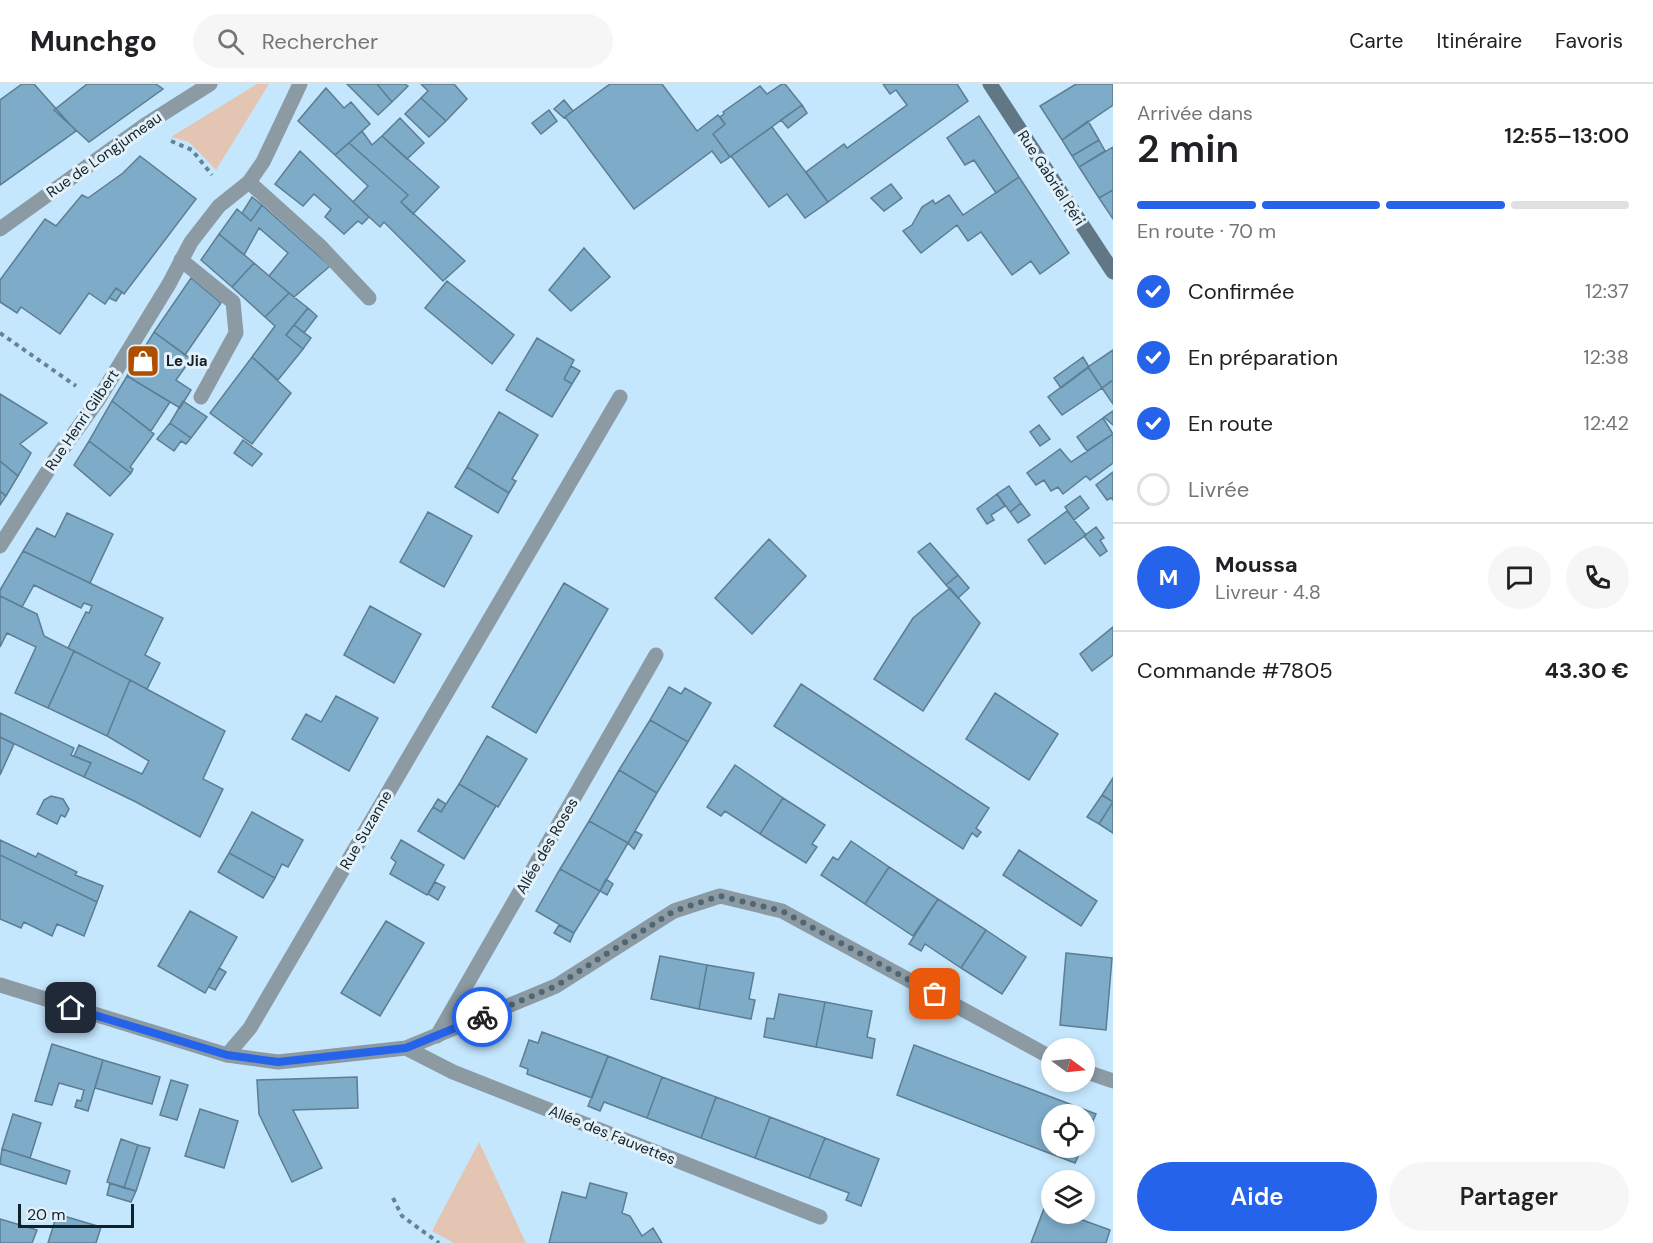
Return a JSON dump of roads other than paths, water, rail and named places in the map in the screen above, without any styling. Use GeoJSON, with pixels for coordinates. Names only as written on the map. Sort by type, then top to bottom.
{"type":"FeatureCollection","features":[{"type":"Feature","properties":{"kind":"street","name":"Rue de Longjumeau"},"geometry":{"type":"LineString","coordinates":[[0,229],[145,125],[210,84]]}},
{"type":"Feature","properties":{"kind":"street","name":"Rue Henri Gilbert"},"geometry":{"type":"LineString","coordinates":[[0,546],[54,460],[98,400],[169,284],[181,260],[212,215],[249,183],[263,162],[300,84]]}},
{"type":"Feature","properties":{"kind":"street","name":"Rue Gabriel Péri"},"geometry":{"type":"LineString","coordinates":[[990,84],[1113,272]]}},
{"type":"Feature","properties":{"kind":"street"},"geometry":{"type":"LineString","coordinates":[[249,183],[319,245],[369,298]]}},
{"type":"Feature","properties":{"kind":"street"},"geometry":{"type":"LineString","coordinates":[[181,260],[233,302],[236,333],[201,397]]}},
{"type":"Feature","properties":{"kind":"street","name":"Rue Suzanne"},"geometry":{"type":"LineString","coordinates":[[227,1055],[250,1028],[620,397]]}},
{"type":"Feature","properties":{"kind":"street","name":"Allée des Roses"},"geometry":{"type":"LineString","coordinates":[[437,1036],[656,655]]}},
{"type":"Feature","properties":{"kind":"street"},"geometry":{"type":"LineString","coordinates":[[0,986],[227,1055],[278,1062],[406,1048],[556,986],[674,911],[720,896],[782,911],[1041,1052]]}},
{"type":"Feature","properties":{"kind":"street","name":"Allée des Fauvettes"},"geometry":{"type":"LineString","coordinates":[[406,1048],[453,1072],[820,1217]]}},
{"type":"Feature","properties":{"kind":"street"},"geometry":{"type":"LineString","coordinates":[[1095,1075],[1113,1081]]}},
{"type":"Feature","properties":{"kind":"place","name":"Le Jia"},"geometry":{"type":"Point","coordinates":[143,361]}}]}
